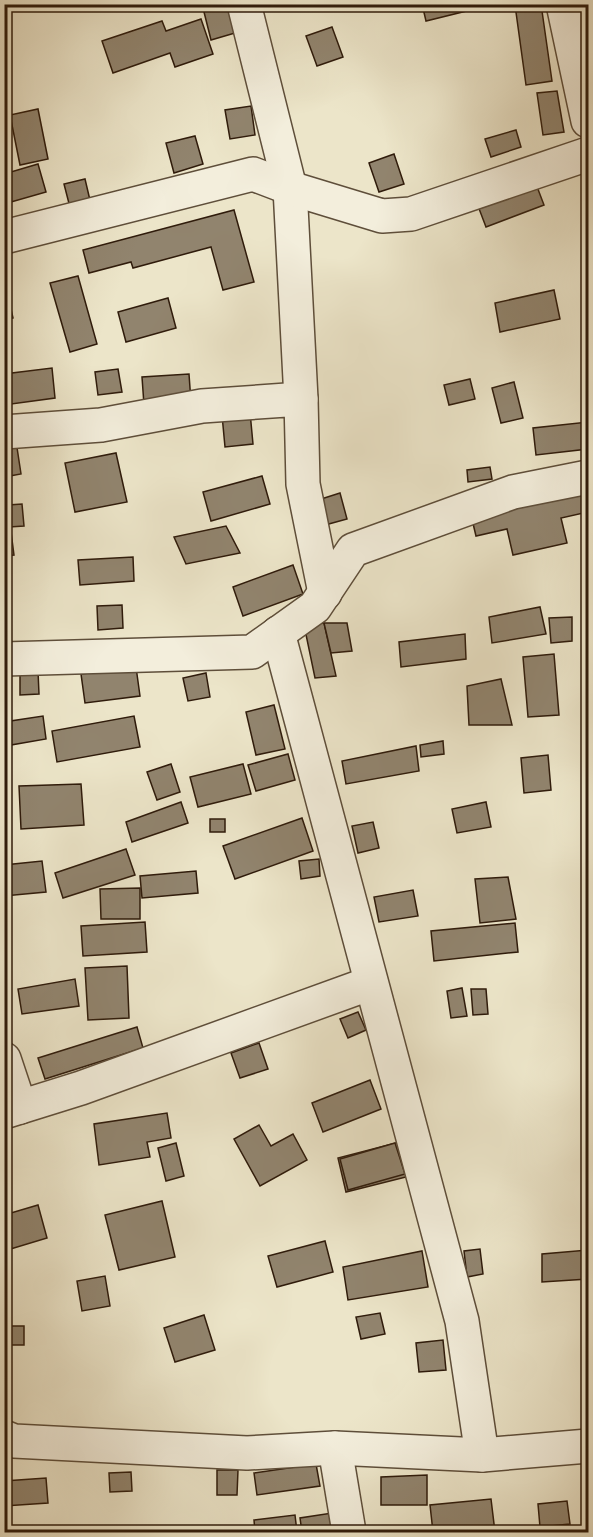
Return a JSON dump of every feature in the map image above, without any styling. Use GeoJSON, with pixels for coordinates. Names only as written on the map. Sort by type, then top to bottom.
{"type":"FeatureCollection","features":[{"type":"Feature","properties":{"kind":"street"},"geometry":{"type":"LineString","coordinates":[[244,4],[290,188],[303,484],[325,593]]}},
{"type":"Feature","properties":{"kind":"street"},"geometry":{"type":"LineString","coordinates":[[563,4],[588,121]]}},
{"type":"Feature","properties":{"kind":"street"},"geometry":{"type":"LineString","coordinates":[[4,237],[253,174],[290,188],[382,216],[411,214],[588,154]]}},
{"type":"Feature","properties":{"kind":"street"},"geometry":{"type":"LineString","coordinates":[[4,432],[101,425],[202,406],[301,399]]}},
{"type":"Feature","properties":{"kind":"street"},"geometry":{"type":"LineString","coordinates":[[4,658],[252,652],[315,607],[353,550],[513,492],[588,477]]}},
{"type":"Feature","properties":{"kind":"street"},"geometry":{"type":"LineString","coordinates":[[278,633],[462,1321],[482,1455]]}},
{"type":"Feature","properties":{"kind":"street"},"geometry":{"type":"LineString","coordinates":[[4,1059],[12,1110],[81,1088],[371,983]]}},
{"type":"Feature","properties":{"kind":"street"},"geometry":{"type":"LineString","coordinates":[[4,1437],[14,1441],[247,1454],[335,1448],[482,1455],[588,1446]]}},
{"type":"Feature","properties":{"kind":"street"},"geometry":{"type":"LineString","coordinates":[[335,1448],[350,1533]]}},
{"type":"Feature","properties":{"kind":"building"},"geometry":{"type":"Polygon","coordinates":[[[202,4],[227,4],[235,33],[211,40],[202,4]]]}},
{"type":"Feature","properties":{"kind":"building"},"geometry":{"type":"Polygon","coordinates":[[[422,4],[495,4],[426,21],[422,4]]]}},
{"type":"Feature","properties":{"kind":"building"},"geometry":{"type":"Polygon","coordinates":[[[541,4],[552,81],[526,85],[515,5],[541,4]]]}},
{"type":"Feature","properties":{"kind":"building"},"geometry":{"type":"Polygon","coordinates":[[[201,19],[213,54],[175,67],[170,53],[113,73],[102,41],[162,21],[166,31],[201,19]]]}},
{"type":"Feature","properties":{"kind":"building"},"geometry":{"type":"Polygon","coordinates":[[[332,27],[343,57],[317,66],[306,36],[332,27]]]}},
{"type":"Feature","properties":{"kind":"building"},"geometry":{"type":"Polygon","coordinates":[[[4,70],[10,93],[4,94],[4,70]]]}},
{"type":"Feature","properties":{"kind":"building"},"geometry":{"type":"Polygon","coordinates":[[[557,91],[564,132],[543,135],[537,93],[557,91]]]}},
{"type":"Feature","properties":{"kind":"building"},"geometry":{"type":"Polygon","coordinates":[[[251,106],[255,135],[230,139],[225,110],[251,106]]]}},
{"type":"Feature","properties":{"kind":"building"},"geometry":{"type":"Polygon","coordinates":[[[38,109],[48,159],[20,165],[10,115],[38,109]]]}},
{"type":"Feature","properties":{"kind":"building"},"geometry":{"type":"Polygon","coordinates":[[[516,130],[521,147],[491,157],[485,139],[516,130]]]}},
{"type":"Feature","properties":{"kind":"building"},"geometry":{"type":"Polygon","coordinates":[[[195,136],[203,164],[174,173],[166,143],[195,136]]]}},
{"type":"Feature","properties":{"kind":"building"},"geometry":{"type":"Polygon","coordinates":[[[394,154],[404,184],[379,192],[369,163],[394,154]]]}},
{"type":"Feature","properties":{"kind":"building"},"geometry":{"type":"Polygon","coordinates":[[[38,164],[46,192],[4,204],[4,174],[38,164]]]}},
{"type":"Feature","properties":{"kind":"building"},"geometry":{"type":"Polygon","coordinates":[[[85,179],[93,213],[73,219],[64,184],[85,179]]]}},
{"type":"Feature","properties":{"kind":"building"},"geometry":{"type":"Polygon","coordinates":[[[536,184],[544,205],[486,227],[478,206],[536,184]]]}},
{"type":"Feature","properties":{"kind":"building"},"geometry":{"type":"Polygon","coordinates":[[[234,210],[254,282],[223,290],[211,247],[133,268],[131,262],[89,273],[83,250],[234,210]]]}},
{"type":"Feature","properties":{"kind":"building"},"geometry":{"type":"Polygon","coordinates":[[[78,276],[97,344],[70,352],[50,283],[78,276]]]}},
{"type":"Feature","properties":{"kind":"building"},"geometry":{"type":"Polygon","coordinates":[[[4,280],[13,318],[4,320],[4,280]]]}},
{"type":"Feature","properties":{"kind":"building"},"geometry":{"type":"Polygon","coordinates":[[[554,290],[560,319],[500,332],[495,303],[554,290]]]}},
{"type":"Feature","properties":{"kind":"building"},"geometry":{"type":"Polygon","coordinates":[[[168,298],[176,328],[126,342],[118,312],[168,298]]]}},
{"type":"Feature","properties":{"kind":"building"},"geometry":{"type":"Polygon","coordinates":[[[52,368],[55,398],[4,405],[4,374],[52,368]]]}},
{"type":"Feature","properties":{"kind":"building"},"geometry":{"type":"Polygon","coordinates":[[[118,369],[122,392],[98,395],[95,372],[118,369]]]}},
{"type":"Feature","properties":{"kind":"building"},"geometry":{"type":"Polygon","coordinates":[[[189,374],[191,402],[144,405],[142,377],[189,374]]]}},
{"type":"Feature","properties":{"kind":"building"},"geometry":{"type":"Polygon","coordinates":[[[470,379],[475,399],[449,405],[444,385],[470,379]]]}},
{"type":"Feature","properties":{"kind":"building"},"geometry":{"type":"Polygon","coordinates":[[[514,382],[523,418],[501,423],[492,388],[514,382]]]}},
{"type":"Feature","properties":{"kind":"building"},"geometry":{"type":"Polygon","coordinates":[[[250,412],[253,444],[225,447],[222,415],[250,412]]]}},
{"type":"Feature","properties":{"kind":"building"},"geometry":{"type":"Polygon","coordinates":[[[588,422],[588,449],[536,455],[533,428],[588,422]]]}},
{"type":"Feature","properties":{"kind":"building"},"geometry":{"type":"Polygon","coordinates":[[[16,441],[21,474],[4,477],[4,443],[16,441]]]}},
{"type":"Feature","properties":{"kind":"building"},"geometry":{"type":"Polygon","coordinates":[[[116,453],[127,502],[75,512],[65,463],[116,453]]]}},
{"type":"Feature","properties":{"kind":"building"},"geometry":{"type":"Polygon","coordinates":[[[490,467],[492,479],[468,482],[467,470],[490,467]]]}},
{"type":"Feature","properties":{"kind":"building"},"geometry":{"type":"Polygon","coordinates":[[[262,476],[270,504],[211,521],[203,492],[262,476]]]}},
{"type":"Feature","properties":{"kind":"building"},"geometry":{"type":"Polygon","coordinates":[[[585,491],[588,512],[561,518],[567,543],[513,555],[507,529],[476,536],[471,515],[585,491]]]}},
{"type":"Feature","properties":{"kind":"building"},"geometry":{"type":"Polygon","coordinates":[[[340,493],[347,519],[325,525],[318,500],[340,493]]]}},
{"type":"Feature","properties":{"kind":"building"},"geometry":{"type":"Polygon","coordinates":[[[22,504],[24,526],[9,527],[8,505],[22,504]]]}},
{"type":"Feature","properties":{"kind":"building"},"geometry":{"type":"Polygon","coordinates":[[[226,526],[240,553],[186,564],[174,537],[226,526]]]}},
{"type":"Feature","properties":{"kind":"building"},"geometry":{"type":"Polygon","coordinates":[[[4,532],[11,532],[14,555],[4,556],[4,532]]]}},
{"type":"Feature","properties":{"kind":"building"},"geometry":{"type":"Polygon","coordinates":[[[133,557],[134,581],[80,585],[78,560],[133,557]]]}},
{"type":"Feature","properties":{"kind":"building"},"geometry":{"type":"Polygon","coordinates":[[[293,565],[303,594],[243,616],[233,587],[293,565]]]}},
{"type":"Feature","properties":{"kind":"building"},"geometry":{"type":"Polygon","coordinates":[[[122,605],[123,628],[98,630],[97,606],[122,605]]]}},
{"type":"Feature","properties":{"kind":"building"},"geometry":{"type":"Polygon","coordinates":[[[540,607],[546,634],[492,643],[489,617],[540,607]]]}},
{"type":"Feature","properties":{"kind":"building"},"geometry":{"type":"Polygon","coordinates":[[[572,617],[572,641],[551,643],[549,618],[572,617]]]}},
{"type":"Feature","properties":{"kind":"building"},"geometry":{"type":"Polygon","coordinates":[[[324,623],[336,676],[315,678],[304,625],[324,623]]]}},
{"type":"Feature","properties":{"kind":"building"},"geometry":{"type":"Polygon","coordinates":[[[324,623],[347,623],[352,651],[331,653],[324,623]]]}},
{"type":"Feature","properties":{"kind":"building"},"geometry":{"type":"Polygon","coordinates":[[[465,634],[466,659],[401,667],[399,642],[465,634]]]}},
{"type":"Feature","properties":{"kind":"building"},"geometry":{"type":"Polygon","coordinates":[[[554,654],[559,715],[528,717],[523,657],[554,654]]]}},
{"type":"Feature","properties":{"kind":"building"},"geometry":{"type":"Polygon","coordinates":[[[136,667],[140,696],[85,703],[81,674],[136,667]]]}},
{"type":"Feature","properties":{"kind":"building"},"geometry":{"type":"Polygon","coordinates":[[[38,671],[39,694],[20,695],[20,672],[38,671]]]}},
{"type":"Feature","properties":{"kind":"building"},"geometry":{"type":"Polygon","coordinates":[[[206,673],[210,697],[188,701],[183,678],[206,673]]]}},
{"type":"Feature","properties":{"kind":"building"},"geometry":{"type":"Polygon","coordinates":[[[501,679],[512,725],[469,725],[467,686],[501,679]]]}},
{"type":"Feature","properties":{"kind":"building"},"geometry":{"type":"Polygon","coordinates":[[[274,705],[285,749],[256,755],[246,712],[274,705]]]}},
{"type":"Feature","properties":{"kind":"building"},"geometry":{"type":"Polygon","coordinates":[[[43,716],[46,739],[5,746],[4,722],[43,716]]]}},
{"type":"Feature","properties":{"kind":"building"},"geometry":{"type":"Polygon","coordinates":[[[134,716],[140,747],[57,762],[52,731],[134,716]]]}},
{"type":"Feature","properties":{"kind":"building"},"geometry":{"type":"Polygon","coordinates":[[[443,741],[444,754],[421,757],[420,745],[443,741]]]}},
{"type":"Feature","properties":{"kind":"building"},"geometry":{"type":"Polygon","coordinates":[[[416,746],[419,771],[346,784],[342,761],[416,746]]]}},
{"type":"Feature","properties":{"kind":"building"},"geometry":{"type":"Polygon","coordinates":[[[4,751],[8,751],[9,781],[4,781],[4,751]]]}},
{"type":"Feature","properties":{"kind":"building"},"geometry":{"type":"Polygon","coordinates":[[[288,754],[295,780],[256,791],[248,765],[288,754]]]}},
{"type":"Feature","properties":{"kind":"building"},"geometry":{"type":"Polygon","coordinates":[[[548,755],[551,790],[524,793],[521,758],[548,755]]]}},
{"type":"Feature","properties":{"kind":"building"},"geometry":{"type":"Polygon","coordinates":[[[171,764],[180,792],[157,800],[147,772],[171,764]]]}},
{"type":"Feature","properties":{"kind":"building"},"geometry":{"type":"Polygon","coordinates":[[[243,764],[251,794],[198,807],[190,777],[243,764]]]}},
{"type":"Feature","properties":{"kind":"building"},"geometry":{"type":"Polygon","coordinates":[[[81,784],[84,825],[21,829],[19,786],[81,784]]]}},
{"type":"Feature","properties":{"kind":"building"},"geometry":{"type":"Polygon","coordinates":[[[181,802],[188,823],[132,842],[126,822],[181,802]]]}},
{"type":"Feature","properties":{"kind":"building"},"geometry":{"type":"Polygon","coordinates":[[[486,802],[491,827],[457,833],[452,809],[486,802]]]}},
{"type":"Feature","properties":{"kind":"building"},"geometry":{"type":"Polygon","coordinates":[[[302,818],[313,851],[235,879],[223,846],[302,818]]]}},
{"type":"Feature","properties":{"kind":"building"},"geometry":{"type":"Polygon","coordinates":[[[210,819],[225,819],[225,832],[210,832],[210,819]]]}},
{"type":"Feature","properties":{"kind":"building"},"geometry":{"type":"Polygon","coordinates":[[[373,822],[379,848],[358,853],[352,826],[373,822]]]}},
{"type":"Feature","properties":{"kind":"building"},"geometry":{"type":"Polygon","coordinates":[[[126,849],[135,875],[63,898],[55,873],[126,849]]]}},
{"type":"Feature","properties":{"kind":"building"},"geometry":{"type":"Polygon","coordinates":[[[319,859],[320,876],[301,879],[299,861],[319,859]]]}},
{"type":"Feature","properties":{"kind":"building"},"geometry":{"type":"Polygon","coordinates":[[[42,861],[46,892],[4,896],[4,865],[42,861]]]}},
{"type":"Feature","properties":{"kind":"building"},"geometry":{"type":"Polygon","coordinates":[[[196,871],[198,893],[142,898],[140,876],[196,871]]]}},
{"type":"Feature","properties":{"kind":"building"},"geometry":{"type":"Polygon","coordinates":[[[508,877],[516,919],[480,923],[475,879],[508,877]]]}},
{"type":"Feature","properties":{"kind":"building"},"geometry":{"type":"Polygon","coordinates":[[[140,888],[140,919],[101,919],[100,889],[140,888]]]}},
{"type":"Feature","properties":{"kind":"building"},"geometry":{"type":"Polygon","coordinates":[[[413,890],[418,916],[379,922],[374,897],[413,890]]]}},
{"type":"Feature","properties":{"kind":"building"},"geometry":{"type":"Polygon","coordinates":[[[145,922],[147,952],[83,956],[81,926],[145,922]]]}},
{"type":"Feature","properties":{"kind":"building"},"geometry":{"type":"Polygon","coordinates":[[[515,923],[518,952],[434,961],[431,931],[515,923]]]}},
{"type":"Feature","properties":{"kind":"building"},"geometry":{"type":"Polygon","coordinates":[[[127,966],[129,1018],[88,1020],[85,968],[127,966]]]}},
{"type":"Feature","properties":{"kind":"building"},"geometry":{"type":"Polygon","coordinates":[[[75,979],[79,1006],[22,1014],[18,989],[75,979]]]}},
{"type":"Feature","properties":{"kind":"building"},"geometry":{"type":"Polygon","coordinates":[[[462,988],[467,1016],[451,1018],[447,991],[462,988]]]}},
{"type":"Feature","properties":{"kind":"building"},"geometry":{"type":"Polygon","coordinates":[[[471,989],[486,989],[488,1014],[473,1015],[471,989]]]}},
{"type":"Feature","properties":{"kind":"building"},"geometry":{"type":"Polygon","coordinates":[[[358,1012],[366,1030],[348,1038],[340,1019],[358,1012]]]}},
{"type":"Feature","properties":{"kind":"building"},"geometry":{"type":"Polygon","coordinates":[[[137,1027],[143,1048],[45,1079],[38,1058],[137,1027]]]}},
{"type":"Feature","properties":{"kind":"building"},"geometry":{"type":"Polygon","coordinates":[[[259,1043],[268,1069],[240,1078],[231,1053],[259,1043]]]}},
{"type":"Feature","properties":{"kind":"building"},"geometry":{"type":"Polygon","coordinates":[[[370,1080],[381,1109],[323,1132],[312,1103],[370,1080]]]}},
{"type":"Feature","properties":{"kind":"building"},"geometry":{"type":"Polygon","coordinates":[[[167,1113],[171,1138],[147,1142],[150,1157],[99,1165],[94,1124],[167,1113]]]}},
{"type":"Feature","properties":{"kind":"building"},"geometry":{"type":"Polygon","coordinates":[[[259,1125],[271,1146],[293,1134],[307,1160],[260,1186],[234,1139],[259,1125]]]}},
{"type":"Feature","properties":{"kind":"building"},"geometry":{"type":"Polygon","coordinates":[[[404,1141],[410,1176],[346,1192],[338,1158],[404,1141]]]}},
{"type":"Feature","properties":{"kind":"building"},"geometry":{"type":"Polygon","coordinates":[[[176,1143],[184,1176],[166,1181],[158,1148],[176,1143]]]}},
{"type":"Feature","properties":{"kind":"building"},"geometry":{"type":"Polygon","coordinates":[[[395,1143],[405,1174],[348,1190],[340,1159],[395,1143]]]}},
{"type":"Feature","properties":{"kind":"building"},"geometry":{"type":"Polygon","coordinates":[[[162,1201],[175,1257],[119,1270],[105,1215],[162,1201]]]}},
{"type":"Feature","properties":{"kind":"building"},"geometry":{"type":"Polygon","coordinates":[[[38,1205],[47,1238],[4,1251],[4,1215],[38,1205]]]}},
{"type":"Feature","properties":{"kind":"building"},"geometry":{"type":"Polygon","coordinates":[[[325,1241],[333,1272],[277,1287],[268,1256],[325,1241]]]}},
{"type":"Feature","properties":{"kind":"building"},"geometry":{"type":"Polygon","coordinates":[[[480,1249],[483,1274],[467,1277],[464,1251],[480,1249]]]}},
{"type":"Feature","properties":{"kind":"building"},"geometry":{"type":"Polygon","coordinates":[[[588,1250],[588,1279],[542,1282],[542,1254],[588,1250]]]}},
{"type":"Feature","properties":{"kind":"building"},"geometry":{"type":"Polygon","coordinates":[[[422,1251],[428,1287],[348,1300],[343,1267],[422,1251]]]}},
{"type":"Feature","properties":{"kind":"building"},"geometry":{"type":"Polygon","coordinates":[[[105,1276],[110,1306],[82,1311],[77,1281],[105,1276]]]}},
{"type":"Feature","properties":{"kind":"building"},"geometry":{"type":"Polygon","coordinates":[[[585,1286],[588,1286],[588,1340],[585,1286]]]}},
{"type":"Feature","properties":{"kind":"building"},"geometry":{"type":"Polygon","coordinates":[[[380,1313],[385,1334],[361,1339],[356,1317],[380,1313]]]}},
{"type":"Feature","properties":{"kind":"building"},"geometry":{"type":"Polygon","coordinates":[[[204,1315],[215,1350],[175,1362],[164,1328],[204,1315]]]}},
{"type":"Feature","properties":{"kind":"building"},"geometry":{"type":"Polygon","coordinates":[[[4,1326],[24,1326],[24,1345],[4,1345],[4,1326]]]}},
{"type":"Feature","properties":{"kind":"building"},"geometry":{"type":"Polygon","coordinates":[[[443,1340],[446,1370],[419,1372],[416,1343],[443,1340]]]}},
{"type":"Feature","properties":{"kind":"building"},"geometry":{"type":"Polygon","coordinates":[[[316,1464],[320,1486],[257,1495],[254,1473],[316,1464]]]}},
{"type":"Feature","properties":{"kind":"building"},"geometry":{"type":"Polygon","coordinates":[[[217,1470],[238,1470],[237,1495],[217,1495],[217,1470]]]}},
{"type":"Feature","properties":{"kind":"building"},"geometry":{"type":"Polygon","coordinates":[[[131,1472],[132,1491],[110,1492],[109,1473],[131,1472]]]}},
{"type":"Feature","properties":{"kind":"building"},"geometry":{"type":"Polygon","coordinates":[[[427,1475],[427,1505],[381,1505],[381,1477],[427,1475]]]}},
{"type":"Feature","properties":{"kind":"building"},"geometry":{"type":"Polygon","coordinates":[[[46,1478],[48,1503],[4,1506],[4,1481],[46,1478]]]}},
{"type":"Feature","properties":{"kind":"building"},"geometry":{"type":"Polygon","coordinates":[[[491,1499],[495,1532],[433,1532],[430,1505],[491,1499]]]}},
{"type":"Feature","properties":{"kind":"building"},"geometry":{"type":"Polygon","coordinates":[[[567,1501],[570,1524],[540,1527],[538,1504],[567,1501]]]}},
{"type":"Feature","properties":{"kind":"building"},"geometry":{"type":"Polygon","coordinates":[[[332,1513],[335,1532],[302,1532],[300,1518],[332,1513]]]}},
{"type":"Feature","properties":{"kind":"building"},"geometry":{"type":"Polygon","coordinates":[[[295,1515],[297,1532],[255,1532],[254,1520],[295,1515]]]}},
{"type":"Feature","properties":{"kind":"building"},"geometry":{"type":"Polygon","coordinates":[[[59,1527],[60,1532],[34,1532],[59,1527]]]}}]}
